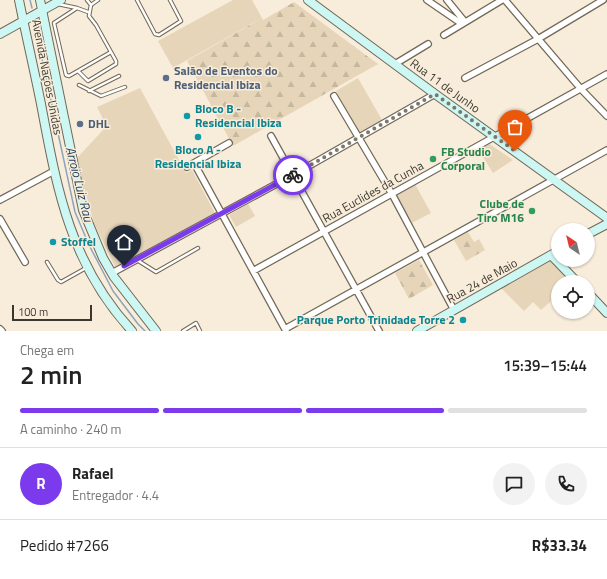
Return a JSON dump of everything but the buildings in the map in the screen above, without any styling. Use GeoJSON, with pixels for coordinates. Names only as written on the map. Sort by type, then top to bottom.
{"type":"FeatureCollection","features":[{"type":"Feature","properties":{"kind":"main road","name":"Avenida Nações Unidas"},"geometry":{"type":"LineString","coordinates":[[19,0],[54,171],[65,217],[87,268],[98,287],[132,331]]}},
{"type":"Feature","properties":{"kind":"main road","name":"Avenida Nações Unidas"},"geometry":{"type":"LineString","coordinates":[[40,0],[46,8],[83,210],[103,258],[112,273],[139,311],[156,331]]}},
{"type":"Feature","properties":{"kind":"main road"},"geometry":{"type":"LineString","coordinates":[[0,34],[61,0]]}},
{"type":"Feature","properties":{"kind":"main road","name":"Rua 11 de Junho"},"geometry":{"type":"LineString","coordinates":[[308,0],[607,218]]}},
{"type":"Feature","properties":{"kind":"main road"},"geometry":{"type":"LineString","coordinates":[[595,230],[607,224]]}},
{"type":"Feature","properties":{"kind":"main road","name":"Rua 24 de Maio"},"geometry":{"type":"LineString","coordinates":[[417,331],[430,328],[454,310],[551,255]]}},
{"type":"Feature","properties":{"kind":"main road"},"geometry":{"type":"LineString","coordinates":[[566,267],[572,275]]}},
{"type":"Feature","properties":{"kind":"main road"},"geometry":{"type":"LineString","coordinates":[[595,300],[607,312]]}},
{"type":"Feature","properties":{"kind":"street"},"geometry":{"type":"LineString","coordinates":[[427,0],[464,23]]}},
{"type":"Feature","properties":{"kind":"street"},"geometry":{"type":"LineString","coordinates":[[439,7],[443,0]]}},
{"type":"Feature","properties":{"kind":"street"},"geometry":{"type":"LineString","coordinates":[[447,0],[464,23]]}},
{"type":"Feature","properties":{"kind":"street"},"geometry":{"type":"LineString","coordinates":[[444,35],[502,0]]}},
{"type":"Feature","properties":{"kind":"street"},"geometry":{"type":"LineString","coordinates":[[505,0],[581,89],[607,116]]}},
{"type":"Feature","properties":{"kind":"street"},"geometry":{"type":"LineString","coordinates":[[465,78],[538,40],[603,0]]}},
{"type":"Feature","properties":{"kind":"street"},"geometry":{"type":"LineString","coordinates":[[395,64],[428,44]]}},
{"type":"Feature","properties":{"kind":"street","name":"Rua Euclides da Cunha"},"geometry":{"type":"LineString","coordinates":[[253,270],[607,74]]}},
{"type":"Feature","properties":{"kind":"street"},"geometry":{"type":"LineString","coordinates":[[112,273],[293,175],[435,94]]}},
{"type":"Feature","properties":{"kind":"street"},"geometry":{"type":"LineString","coordinates":[[334,96],[392,194],[454,310]]}},
{"type":"Feature","properties":{"kind":"street"},"geometry":{"type":"LineString","coordinates":[[271,136],[379,331]]}},
{"type":"Feature","properties":{"kind":"street"},"geometry":{"type":"LineString","coordinates":[[187,167],[229,143]]}},
{"type":"Feature","properties":{"kind":"street"},"geometry":{"type":"LineString","coordinates":[[194,163],[286,330],[607,150]]}},
{"type":"Feature","properties":{"kind":"street"},"geometry":{"type":"LineString","coordinates":[[0,200],[54,171]]}},
{"type":"Feature","properties":{"kind":"street"},"geometry":{"type":"LineString","coordinates":[[0,219],[25,262]]}},
{"type":"Feature","properties":{"kind":"lane"},"geometry":{"type":"LineString","coordinates":[[87,0],[91,5]]}},
{"type":"Feature","properties":{"kind":"lane"},"geometry":{"type":"LineString","coordinates":[[78,71],[88,81],[116,64],[98,28],[89,16],[88,12],[91,5],[98,0]]}},
{"type":"Feature","properties":{"kind":"lane"},"geometry":{"type":"LineString","coordinates":[[136,0],[157,35],[181,22],[170,0]]}},
{"type":"Feature","properties":{"kind":"lane"},"geometry":{"type":"LineString","coordinates":[[46,8],[67,4],[88,12]]}},
{"type":"Feature","properties":{"kind":"lane"},"geometry":{"type":"LineString","coordinates":[[77,8],[54,23],[66,75],[69,76],[111,52]]}},
{"type":"Feature","properties":{"kind":"lane"},"geometry":{"type":"LineString","coordinates":[[89,91],[119,76]]}},
{"type":"Feature","properties":{"kind":"lane"},"geometry":{"type":"LineString","coordinates":[[79,86],[99,96],[104,96],[125,87]]}},
{"type":"Feature","properties":{"kind":"lane"},"geometry":{"type":"LineString","coordinates":[[136,260],[156,272],[198,248]]}},
{"type":"Feature","properties":{"kind":"lane"},"geometry":{"type":"LineString","coordinates":[[47,262],[58,280],[61,282],[87,268]]}},
{"type":"Feature","properties":{"kind":"lane"},"geometry":{"type":"LineString","coordinates":[[183,331],[196,323],[200,331]]}},
{"type":"Feature","properties":{"kind":"green space"},"geometry":{"type":"Polygon","coordinates":[[[233,0],[252,0],[262,18],[173,68],[158,41],[233,0]]]}},
{"type":"Feature","properties":{"kind":"green space"},"geometry":{"type":"Polygon","coordinates":[[[294,2],[378,64],[233,146],[187,61],[262,18],[263,20],[294,2]]]}},
{"type":"Feature","properties":{"kind":"green space"},"geometry":{"type":"Polygon","coordinates":[[[358,78],[382,120],[360,133],[336,91],[358,78]]]}},
{"type":"Feature","properties":{"kind":"green space"},"geometry":{"type":"Polygon","coordinates":[[[140,88],[186,173],[192,170],[216,215],[116,269],[94,223],[76,159],[103,130],[102,117],[97,107],[140,88]]]}},
{"type":"Feature","properties":{"kind":"green space"},"geometry":{"type":"Polygon","coordinates":[[[488,143],[513,160],[493,173],[478,149],[488,143]]]}},
{"type":"Feature","properties":{"kind":"green space"},"geometry":{"type":"Polygon","coordinates":[[[415,184],[431,213],[412,223],[396,195],[415,184]]]}},
{"type":"Feature","properties":{"kind":"green space"},"geometry":{"type":"Polygon","coordinates":[[[248,204],[255,216],[236,227],[229,215],[248,204]]]}},
{"type":"Feature","properties":{"kind":"green space"},"geometry":{"type":"Polygon","coordinates":[[[468,232],[474,242],[479,239],[485,250],[466,261],[454,240],[468,232]]]}},
{"type":"Feature","properties":{"kind":"green space"},"geometry":{"type":"Polygon","coordinates":[[[551,255],[551,267],[562,267],[570,275],[551,275],[551,301],[541,310],[533,302],[524,311],[499,286],[551,255]]]}},
{"type":"Feature","properties":{"kind":"green space"},"geometry":{"type":"Polygon","coordinates":[[[419,260],[433,285],[409,299],[395,273],[419,260]]]}},
{"type":"Feature","properties":{"kind":"waterway","name":"Arroio Luiz Rau"},"geometry":{"type":"LineString","coordinates":[[30,0],[32,8]]}},
{"type":"Feature","properties":{"kind":"waterway","name":"Arroio Luiz Rau"},"geometry":{"type":"LineString","coordinates":[[35,26],[75,212],[89,245],[113,291],[145,331]]}},
{"type":"Feature","properties":{"kind":"way so far"},"geometry":{"type":"LineString","coordinates":[[293,175],[435,94],[515,151]]}},
{"type":"Feature","properties":{"kind":"place","name":"Salão de Eventos do Residencial Ibiza"},"geometry":{"type":"Point","coordinates":[166,78]}},
{"type":"Feature","properties":{"kind":"place","name":"Bloco B - Residencial Ibiza"},"geometry":{"type":"Point","coordinates":[187,116]}},
{"type":"Feature","properties":{"kind":"place","name":"DHL"},"geometry":{"type":"Point","coordinates":[80,124]}},
{"type":"Feature","properties":{"kind":"place","name":"Bloco A - Residencial Ibiza"},"geometry":{"type":"Point","coordinates":[198,137]}},
{"type":"Feature","properties":{"kind":"place","name":"FB Studio Corporal"},"geometry":{"type":"Point","coordinates":[433,159]}},
{"type":"Feature","properties":{"kind":"place","name":"Clube de Tiro M16"},"geometry":{"type":"Point","coordinates":[532,211]}},
{"type":"Feature","properties":{"kind":"place","name":"Stoffel"},"geometry":{"type":"Point","coordinates":[53,242]}},
{"type":"Feature","properties":{"kind":"place","name":"Parque Porto Trinidade Torre 2"},"geometry":{"type":"Point","coordinates":[463,320]}},
{"type":"Feature","properties":{"kind":"route"},"geometry":{"type":"LineString","coordinates":[[124,266],[293,175]]}}]}
